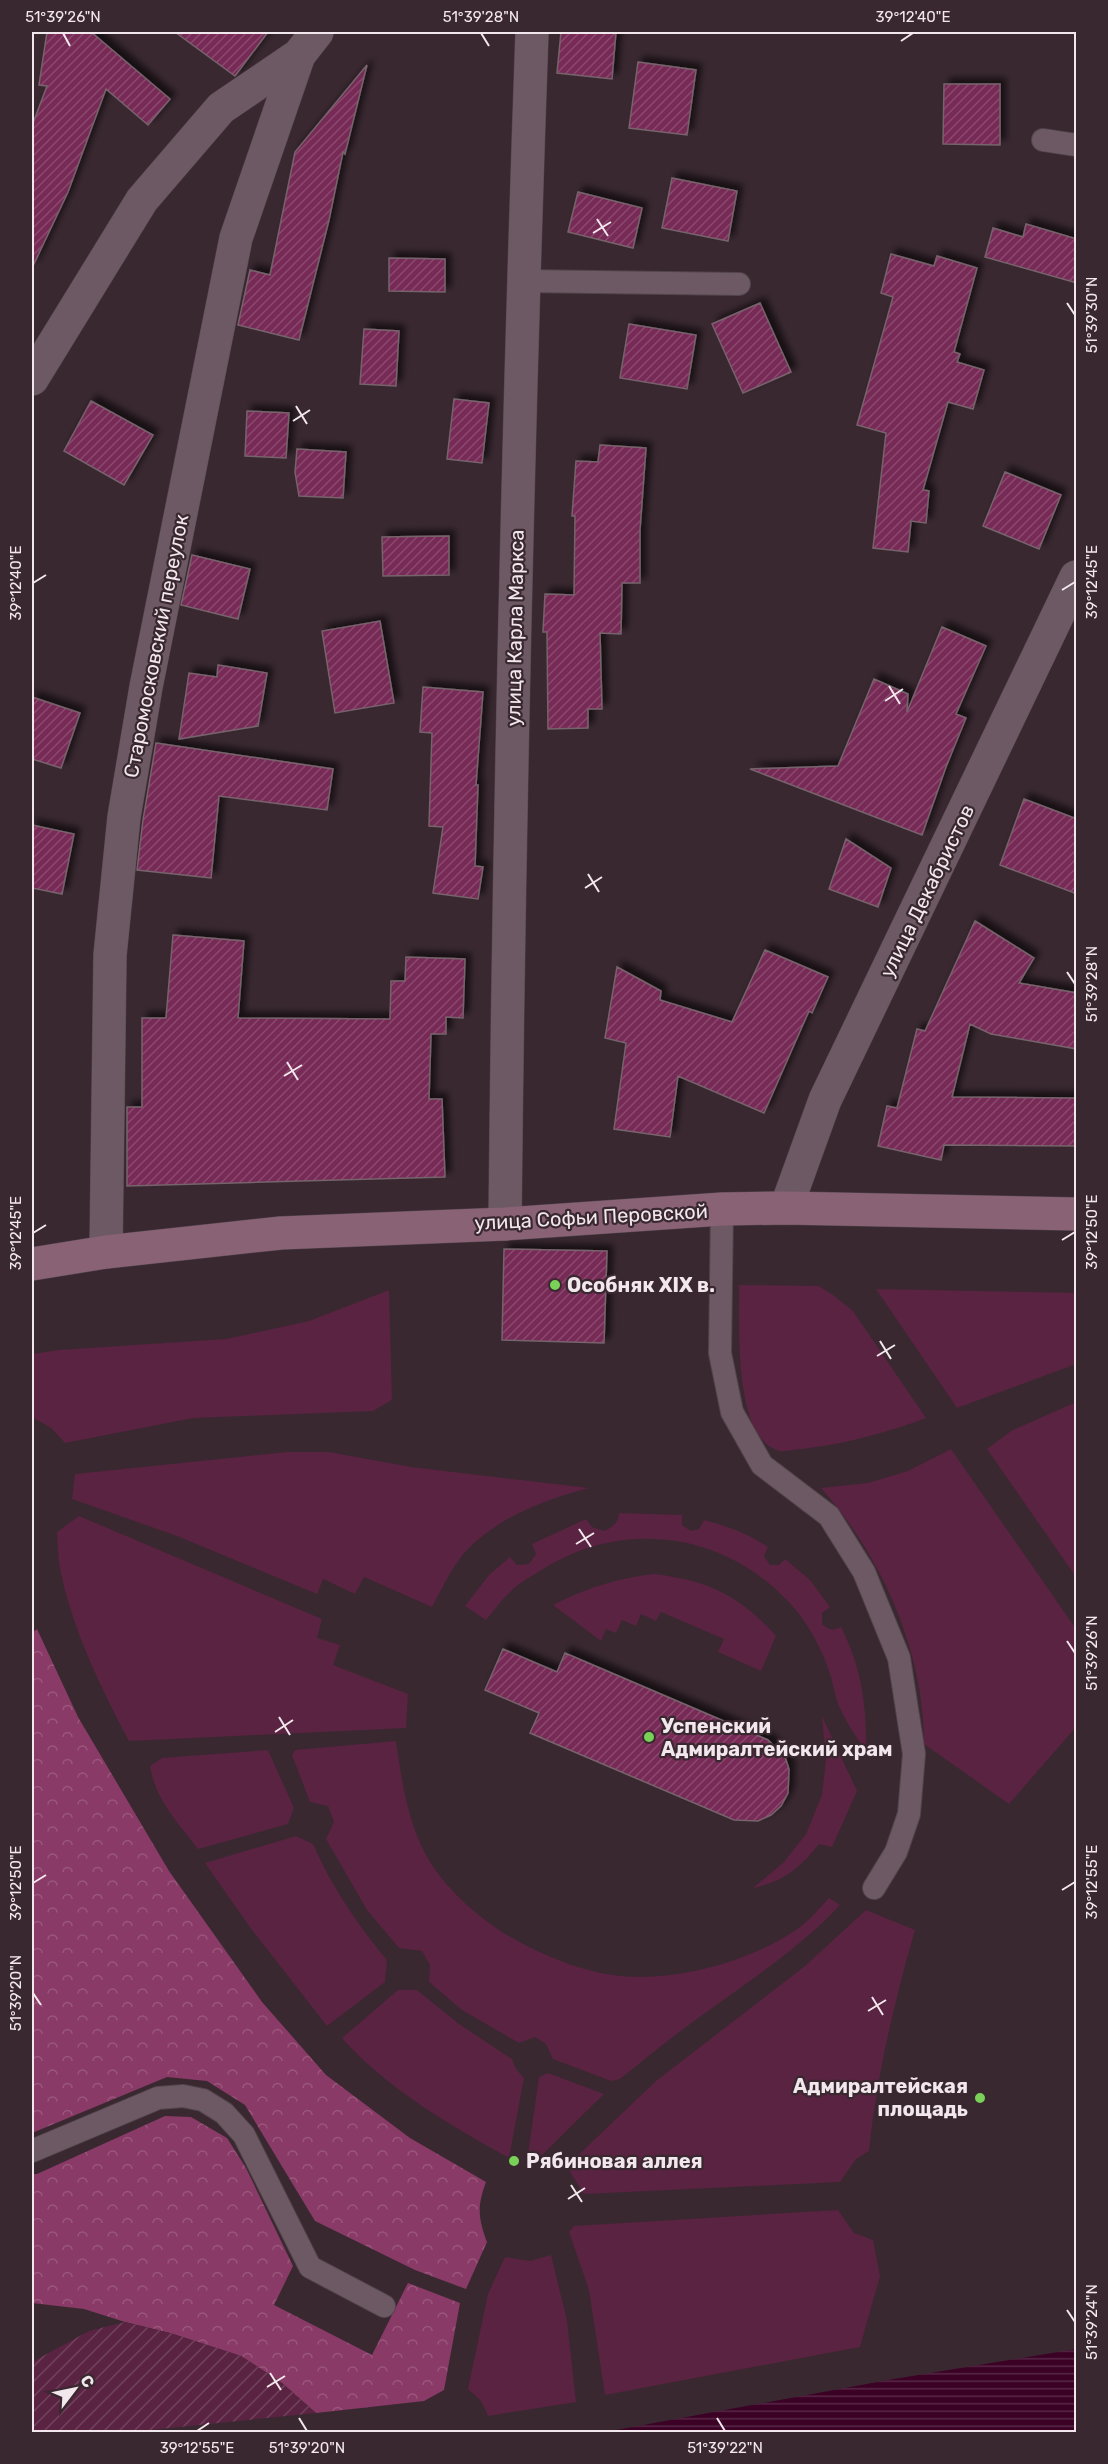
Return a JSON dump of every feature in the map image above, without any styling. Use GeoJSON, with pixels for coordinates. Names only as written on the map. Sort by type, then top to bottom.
{"type":"FeatureCollection","features":[{"type":"Feature","properties":{"kind":"main road","name":"улица Софьи Перовской"},"geometry":{"type":"LineString","coordinates":[[32,1264],[106,1252],[281,1233],[505,1224],[722,1209],[786,1208],[1077,1214]]}},
{"type":"Feature","properties":{"kind":"street","name":"улица Карла Маркса"},"geometry":{"type":"LineString","coordinates":[[505,1224],[508,934],[532,32]]}},
{"type":"Feature","properties":{"kind":"street"},"geometry":{"type":"LineString","coordinates":[[32,379],[142,200],[221,108],[308,43]]}},
{"type":"Feature","properties":{"kind":"street","name":"Старомосковский переулок"},"geometry":{"type":"LineString","coordinates":[[106,1252],[111,955],[124,818],[146,687],[236,238],[308,43]]}},
{"type":"Feature","properties":{"kind":"street","name":"улица Декабристов"},"geometry":{"type":"LineString","coordinates":[[786,1208],[825,1100],[1077,577]]}},
{"type":"Feature","properties":{"kind":"lane"},"geometry":{"type":"LineString","coordinates":[[1043,140],[1077,145]]}},
{"type":"Feature","properties":{"kind":"lane"},"geometry":{"type":"LineString","coordinates":[[524,281],[739,284]]}},
{"type":"Feature","properties":{"kind":"lane"},"geometry":{"type":"LineString","coordinates":[[722,1209],[720,1353],[732,1412],[762,1465],[829,1516],[864,1572],[899,1658],[914,1754],[909,1814],[896,1852],[874,1888]]}},
{"type":"Feature","properties":{"kind":"lane"},"geometry":{"type":"LineString","coordinates":[[32,2151],[158,2098],[183,2096],[202,2100],[224,2113],[244,2135],[310,2267],[384,2306]]}},
{"type":"Feature","properties":{"kind":"shaded area"},"geometry":{"type":"Polygon","coordinates":[[[739,1285],[819,1286],[833,1295],[853,1311],[926,1418],[865,1437],[818,1447],[779,1451],[764,1441],[753,1424],[746,1402],[740,1351],[739,1285]]]}},
{"type":"Feature","properties":{"kind":"shaded area"},"geometry":{"type":"Polygon","coordinates":[[[876,1289],[1076,1293],[1076,1364],[957,1408],[876,1289]]]}},
{"type":"Feature","properties":{"kind":"shaded area"},"geometry":{"type":"Polygon","coordinates":[[[389,1290],[392,1400],[373,1411],[193,1418],[65,1443],[51,1428],[32,1417],[32,1354],[59,1350],[226,1339],[309,1321],[389,1290]]]}},
{"type":"Feature","properties":{"kind":"shaded area"},"geometry":{"type":"Polygon","coordinates":[[[1076,1402],[1076,1577],[987,1449],[1011,1431],[1076,1402]]]}},
{"type":"Feature","properties":{"kind":"shaded area"},"geometry":{"type":"Polygon","coordinates":[[[951,1449],[1076,1629],[1076,1727],[1009,1804],[924,1744],[922,1709],[916,1674],[895,1607],[863,1544],[821,1488],[868,1483],[908,1471],[951,1449]]]}},
{"type":"Feature","properties":{"kind":"shaded area"},"geometry":{"type":"Polygon","coordinates":[[[287,1452],[329,1452],[411,1467],[589,1488],[541,1503],[495,1527],[469,1548],[458,1561],[432,1607],[364,1577],[355,1594],[323,1579],[317,1594],[177,1536],[72,1499],[75,1474],[287,1452]]]}},
{"type":"Feature","properties":{"kind":"shaded area"},"geometry":{"type":"Polygon","coordinates":[[[619,1513],[682,1515],[682,1525],[691,1531],[699,1529],[704,1520],[729,1528],[768,1547],[764,1556],[770,1565],[779,1565],[785,1559],[810,1580],[830,1607],[822,1613],[822,1624],[831,1629],[841,1627],[854,1658],[862,1688],[866,1752],[843,1714],[824,1659],[813,1635],[799,1614],[773,1587],[745,1566],[713,1551],[680,1542],[645,1539],[610,1542],[576,1552],[533,1575],[510,1592],[486,1620],[465,1606],[489,1575],[510,1557],[517,1565],[529,1564],[536,1554],[532,1544],[586,1519],[592,1527],[604,1531],[614,1524],[619,1513]]]}},
{"type":"Feature","properties":{"kind":"shaded area"},"geometry":{"type":"Polygon","coordinates":[[[79,1516],[322,1619],[317,1638],[340,1645],[333,1665],[408,1694],[406,1728],[129,1741],[99,1682],[82,1641],[61,1572],[57,1532],[79,1516]]]}},
{"type":"Feature","properties":{"kind":"shaded area"},"geometry":{"type":"Polygon","coordinates":[[[654,1574],[707,1586],[722,1592],[750,1610],[776,1636],[761,1671],[718,1652],[724,1639],[661,1612],[656,1621],[641,1614],[636,1626],[622,1620],[616,1633],[606,1629],[601,1641],[553,1605],[602,1585],[654,1574]]]}},
{"type":"Feature","properties":{"kind":"shaded area"},"geometry":{"type":"Polygon","coordinates":[[[822,1716],[857,1791],[832,1847],[819,1844],[790,1873],[773,1882],[753,1888],[783,1863],[806,1834],[822,1795],[826,1759],[822,1716]]]}},
{"type":"Feature","properties":{"kind":"shaded area"},"geometry":{"type":"Polygon","coordinates":[[[396,1741],[411,1819],[422,1848],[439,1875],[487,1922],[515,1940],[548,1956],[606,1974],[630,1977],[681,1973],[733,1961],[780,1940],[804,1924],[829,1898],[840,1905],[780,1959],[620,2079],[611,2081],[553,2059],[546,2044],[535,2037],[519,2043],[462,2010],[429,1982],[430,1965],[422,1951],[399,1948],[367,1910],[326,1839],[334,1822],[328,1806],[310,1802],[292,1755],[295,1750],[396,1741]]]}},
{"type":"Feature","properties":{"kind":"shaded area"},"geometry":{"type":"Polygon","coordinates":[[[268,1750],[294,1808],[288,1824],[198,1849],[162,1800],[150,1766],[162,1758],[268,1750]]]}},
{"type":"Feature","properties":{"kind":"shaded area"},"geometry":{"type":"Polygon","coordinates":[[[296,1836],[313,1844],[346,1905],[387,1960],[385,1982],[327,2026],[249,1926],[205,1863],[296,1836]]]}},
{"type":"Feature","properties":{"kind":"shaded area"},"geometry":{"type":"Polygon","coordinates":[[[866,1910],[915,1930],[887,2039],[869,2151],[856,2159],[840,2182],[584,2194],[570,2172],[572,2161],[656,2081],[805,1966],[866,1910]]]}},
{"type":"Feature","properties":{"kind":"shaded area"},"geometry":{"type":"Polygon","coordinates":[[[398,1990],[417,1990],[459,2024],[512,2059],[516,2069],[524,2078],[509,2158],[442,2119],[399,2090],[342,2038],[398,1990]]]}},
{"type":"Feature","properties":{"kind":"shaded area"},"geometry":{"type":"Polygon","coordinates":[[[548,2073],[604,2094],[540,2157],[528,2154],[539,2077],[548,2073]]]}},
{"type":"Feature","properties":{"kind":"shaded area"},"geometry":{"type":"Polygon","coordinates":[[[838,2210],[854,2233],[873,2240],[880,2276],[860,2347],[605,2395],[589,2290],[569,2232],[574,2226],[838,2210]]]}},
{"type":"Feature","properties":{"kind":"shaded area"},"geometry":{"type":"Polygon","coordinates":[[[551,2255],[567,2320],[576,2402],[488,2416],[481,2401],[468,2389],[488,2294],[505,2257],[530,2261],[551,2255]]]}},
{"type":"Feature","properties":{"kind":"shaded area"},"geometry":{"type":"Polygon","coordinates":[[[125,2322],[170,2333],[241,2356],[281,2382],[316,2413],[130,2432],[32,2432],[32,2362],[89,2331],[125,2322]]]}},
{"type":"Feature","properties":{"kind":"shaded area"},"geometry":{"type":"Polygon","coordinates":[[[1076,2349],[1076,2432],[605,2432],[888,2380],[1076,2349]]]}},
{"type":"Feature","properties":{"kind":"green space"},"geometry":{"type":"Polygon","coordinates":[[[37,1629],[78,1717],[169,1871],[262,2002],[326,2075],[410,2138],[486,2182],[480,2212],[487,2242],[466,2289],[415,2270],[315,2221],[245,2105],[207,2081],[167,2077],[32,2133],[32,1633],[37,1629]]]}},
{"type":"Feature","properties":{"kind":"green space"},"geometry":{"type":"Polygon","coordinates":[[[165,2116],[191,2117],[227,2138],[246,2168],[293,2266],[274,2305],[372,2355],[408,2283],[460,2303],[444,2390],[424,2401],[316,2413],[281,2382],[241,2356],[84,2309],[32,2303],[32,2174],[37,2174],[165,2116]]]}},
{"type":"Feature","properties":{"kind":"building"},"geometry":{"type":"Polygon","coordinates":[[[47,32],[91,32],[170,99],[148,125],[106,89],[68,192],[32,268],[32,126],[47,86],[39,85],[47,32]]]}},
{"type":"Feature","properties":{"kind":"building"},"geometry":{"type":"Polygon","coordinates":[[[175,32],[268,32],[235,76],[175,32]]]}},
{"type":"Feature","properties":{"kind":"building"},"geometry":{"type":"Polygon","coordinates":[[[561,32],[616,32],[612,79],[557,73],[561,32]]]}},
{"type":"Feature","properties":{"kind":"building"},"geometry":{"type":"Polygon","coordinates":[[[638,62],[696,70],[687,135],[629,128],[638,62]]]}},
{"type":"Feature","properties":{"kind":"building"},"geometry":{"type":"Polygon","coordinates":[[[367,65],[345,154],[343,152],[329,220],[299,340],[238,325],[250,270],[270,275],[295,152],[367,65]]]}},
{"type":"Feature","properties":{"kind":"building"},"geometry":{"type":"Polygon","coordinates":[[[944,84],[1000,84],[1000,145],[943,144],[944,84]]]}},
{"type":"Feature","properties":{"kind":"building"},"geometry":{"type":"Polygon","coordinates":[[[672,178],[737,191],[728,241],[662,228],[672,178]]]}},
{"type":"Feature","properties":{"kind":"building"},"geometry":{"type":"Polygon","coordinates":[[[578,192],[642,208],[633,248],[568,232],[578,192]]]}},
{"type":"Feature","properties":{"kind":"building"},"geometry":{"type":"Polygon","coordinates":[[[1026,224],[1077,239],[1077,283],[985,257],[993,228],[1023,237],[1026,224]]]}},
{"type":"Feature","properties":{"kind":"building"},"geometry":{"type":"Polygon","coordinates":[[[891,254],[934,266],[937,256],[977,268],[954,352],[960,354],[957,362],[984,370],[973,409],[948,402],[923,490],[929,491],[926,523],[911,521],[908,552],[873,548],[886,433],[857,425],[893,297],[881,293],[891,254]]]}},
{"type":"Feature","properties":{"kind":"building"},"geometry":{"type":"Polygon","coordinates":[[[389,258],[445,259],[445,292],[389,291],[389,258]]]}},
{"type":"Feature","properties":{"kind":"building"},"geometry":{"type":"Polygon","coordinates":[[[760,303],[791,372],[743,393],[712,324],[760,303]]]}},
{"type":"Feature","properties":{"kind":"building"},"geometry":{"type":"Polygon","coordinates":[[[629,324],[696,335],[687,389],[620,378],[629,324]]]}},
{"type":"Feature","properties":{"kind":"building"},"geometry":{"type":"Polygon","coordinates":[[[364,329],[399,331],[396,386],[360,384],[364,329]]]}},
{"type":"Feature","properties":{"kind":"building"},"geometry":{"type":"Polygon","coordinates":[[[454,399],[489,403],[482,463],[447,459],[454,399]]]}},
{"type":"Feature","properties":{"kind":"building"},"geometry":{"type":"Polygon","coordinates":[[[91,401],[153,435],[124,485],[64,451],[91,401]]]}},
{"type":"Feature","properties":{"kind":"building"},"geometry":{"type":"Polygon","coordinates":[[[247,411],[289,413],[286,458],[245,456],[247,411]]]}},
{"type":"Feature","properties":{"kind":"building"},"geometry":{"type":"Polygon","coordinates":[[[600,445],[646,448],[640,530],[640,583],[622,583],[621,634],[600,633],[602,709],[588,709],[588,728],[548,729],[547,632],[543,632],[545,594],[574,595],[575,516],[572,516],[576,461],[598,462],[600,445]]]}},
{"type":"Feature","properties":{"kind":"building"},"geometry":{"type":"Polygon","coordinates":[[[297,449],[346,452],[343,498],[299,496],[295,472],[297,449]]]}},
{"type":"Feature","properties":{"kind":"building"},"geometry":{"type":"Polygon","coordinates":[[[1005,472],[1061,495],[1039,549],[983,526],[1005,472]]]}},
{"type":"Feature","properties":{"kind":"building"},"geometry":{"type":"Polygon","coordinates":[[[449,536],[449,575],[383,576],[382,537],[449,536]]]}},
{"type":"Feature","properties":{"kind":"building"},"geometry":{"type":"Polygon","coordinates":[[[192,555],[250,569],[238,619],[181,605],[192,555]]]}},
{"type":"Feature","properties":{"kind":"building"},"geometry":{"type":"Polygon","coordinates":[[[380,621],[394,703],[335,713],[322,631],[380,621]]]}},
{"type":"Feature","properties":{"kind":"building"},"geometry":{"type":"Polygon","coordinates":[[[942,627],[986,646],[956,714],[966,718],[922,835],[750,769],[838,766],[874,679],[908,694],[907,712],[942,627]]]}},
{"type":"Feature","properties":{"kind":"building"},"geometry":{"type":"Polygon","coordinates":[[[218,665],[267,673],[258,726],[179,739],[189,673],[217,677],[218,665]]]}},
{"type":"Feature","properties":{"kind":"building"},"geometry":{"type":"Polygon","coordinates":[[[423,687],[483,692],[476,785],[478,785],[475,866],[483,867],[478,899],[433,893],[443,827],[429,826],[432,733],[420,732],[423,687]]]}},
{"type":"Feature","properties":{"kind":"building"},"geometry":{"type":"Polygon","coordinates":[[[32,697],[80,713],[61,768],[32,759],[32,697]]]}},
{"type":"Feature","properties":{"kind":"building"},"geometry":{"type":"Polygon","coordinates":[[[156,743],[333,769],[327,810],[219,796],[211,878],[137,870],[156,743]]]}},
{"type":"Feature","properties":{"kind":"building"},"geometry":{"type":"Polygon","coordinates":[[[1024,799],[1077,819],[1077,894],[1000,865],[1024,799]]]}},
{"type":"Feature","properties":{"kind":"building"},"geometry":{"type":"Polygon","coordinates":[[[32,825],[74,834],[62,894],[32,888],[32,825]]]}},
{"type":"Feature","properties":{"kind":"building"},"geometry":{"type":"Polygon","coordinates":[[[846,839],[891,868],[878,907],[829,889],[846,839]]]}},
{"type":"Feature","properties":{"kind":"building"},"geometry":{"type":"Polygon","coordinates":[[[975,921],[1034,958],[1019,983],[1077,993],[1077,1049],[991,1034],[970,1024],[952,1097],[1077,1098],[1077,1146],[944,1145],[941,1160],[878,1146],[887,1106],[897,1108],[917,1029],[925,1031],[975,921]]]}},
{"type":"Feature","properties":{"kind":"building"},"geometry":{"type":"Polygon","coordinates":[[[173,935],[244,941],[238,1018],[390,1019],[391,981],[405,981],[406,957],[465,959],[463,1018],[446,1017],[446,1034],[431,1034],[429,1099],[442,1099],[445,1177],[127,1186],[127,1107],[142,1107],[142,1018],[166,1018],[173,935]]]}},
{"type":"Feature","properties":{"kind":"building"},"geometry":{"type":"Polygon","coordinates":[[[765,950],[828,977],[812,1013],[809,1011],[764,1113],[678,1076],[670,1137],[614,1129],[626,1043],[605,1038],[617,967],[661,991],[660,1000],[732,1022],[765,950]]]}},
{"type":"Feature","properties":{"kind":"building","name":"Особняк XIX в."},"geometry":{"type":"Polygon","coordinates":[[[504,1249],[607,1251],[604,1343],[502,1340],[504,1249]]]}},
{"type":"Feature","properties":{"kind":"building","name":"Успенский Адмиралтейский храм"},"geometry":{"type":"Polygon","coordinates":[[[503,1649],[557,1672],[565,1653],[768,1740],[785,1757],[789,1769],[788,1793],[781,1806],[771,1815],[758,1821],[734,1820],[530,1733],[539,1713],[485,1690],[503,1649]]]}},
{"type":"Feature","properties":{"kind":"place","name":"Особняк XIX в."},"geometry":{"type":"Point","coordinates":[555,1285]}},
{"type":"Feature","properties":{"kind":"place","name":"Успенский Адмиралтейский храм"},"geometry":{"type":"Point","coordinates":[649,1737]}},
{"type":"Feature","properties":{"kind":"place","name":"Адмиралтейская площадь"},"geometry":{"type":"Point","coordinates":[980,2098]}},
{"type":"Feature","properties":{"kind":"place","name":"Рябиновая аллея"},"geometry":{"type":"Point","coordinates":[514,2161]}}]}
